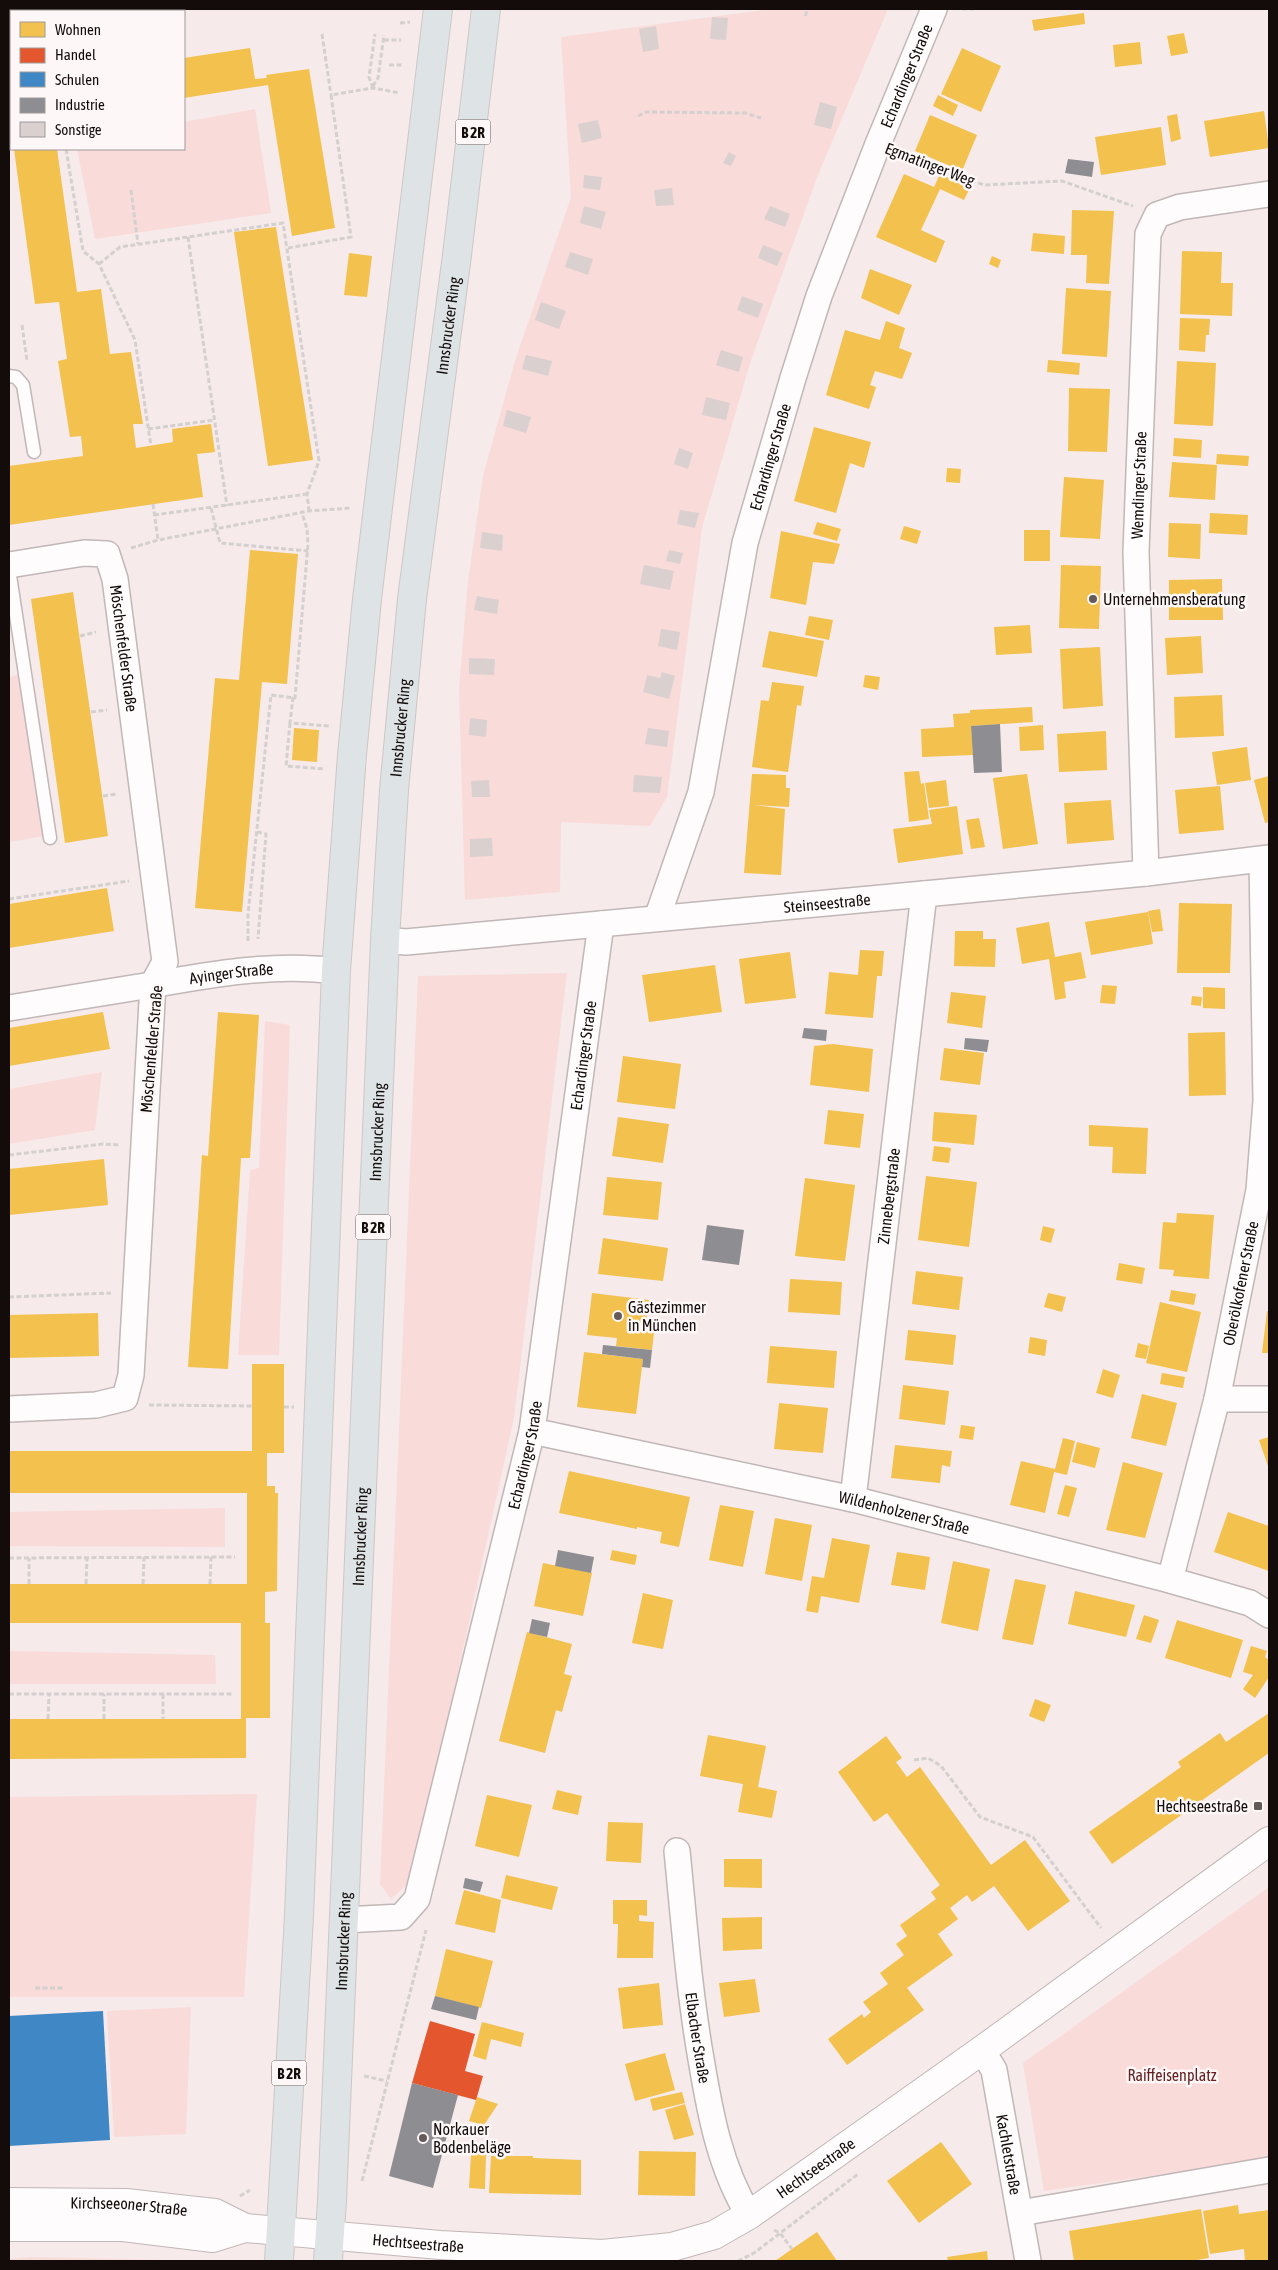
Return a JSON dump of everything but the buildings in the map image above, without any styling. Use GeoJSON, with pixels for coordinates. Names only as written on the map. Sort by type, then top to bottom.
{"type":"FeatureCollection","features":[{"type":"Feature","properties":{"kind":"main road","name":"B 2R"},"geometry":{"type":"LineString","coordinates":[[279,2261],[300,1907],[336,971],[352,755],[367,599],[438,9]]}},
{"type":"Feature","properties":{"kind":"main road","name":"Innsbrucker Ring"},"geometry":{"type":"LineString","coordinates":[[329,2248],[385,940],[394,790],[412,599],[461,226],[486,9]]}},
{"type":"Feature","properties":{"kind":"street","name":"Echardinger Straße"},"geometry":{"type":"LineString","coordinates":[[656,918],[701,792],[745,543],[793,378],[820,296],[878,144],[934,9]]}},
{"type":"Feature","properties":{"kind":"street"},"geometry":{"type":"LineString","coordinates":[[1157,215],[1180,207],[1269,194]]}},
{"type":"Feature","properties":{"kind":"street","name":"Wemdinger Straße"},"geometry":{"type":"LineString","coordinates":[[1146,873],[1136,552],[1148,234],[1157,215]]}},
{"type":"Feature","properties":{"kind":"street","name":"Möschenfelder Straße"},"geometry":{"type":"LineString","coordinates":[[9,564],[84,553],[107,554],[115,579],[165,962],[153,984],[131,1375],[125,1398]]}},
{"type":"Feature","properties":{"kind":"street","name":"Steinseestraße"},"geometry":{"type":"LineString","coordinates":[[385,940],[406,942],[1146,873],[1266,859]]}},
{"type":"Feature","properties":{"kind":"street","name":"Oberölkofener Straße"},"geometry":{"type":"LineString","coordinates":[[1170,1580],[1217,1398],[1259,1180],[1266,1101],[1266,859]]}},
{"type":"Feature","properties":{"kind":"street","name":"Zinnebergstraße"},"geometry":{"type":"LineString","coordinates":[[852,1498],[924,894]]}},
{"type":"Feature","properties":{"kind":"street","name":"Echardinger Straße"},"geometry":{"type":"LineString","coordinates":[[344,1920],[401,1917],[417,1899],[532,1431],[601,924]]}},
{"type":"Feature","properties":{"kind":"street","name":"Ayinger Straße"},"geometry":{"type":"LineString","coordinates":[[9,1008],[212,974],[266,968],[316,968],[336,971]]}},
{"type":"Feature","properties":{"kind":"street"},"geometry":{"type":"LineString","coordinates":[[9,1409],[96,1405],[125,1398]]}},
{"type":"Feature","properties":{"kind":"street"},"geometry":{"type":"LineString","coordinates":[[1217,1398],[1269,1399]]}},
{"type":"Feature","properties":{"kind":"street","name":"Wildenholzener Straße"},"geometry":{"type":"LineString","coordinates":[[532,1431],[852,1498],[1170,1580],[1250,1603],[1269,1614]]}},
{"type":"Feature","properties":{"kind":"street","name":"Hechtseestraße"},"geometry":{"type":"LineString","coordinates":[[280,2231],[329,2248],[440,2245],[602,2254],[673,2254],[714,2235],[750,2215],[982,2050],[1269,1841]]}},
{"type":"Feature","properties":{"kind":"street","name":"Elbacher Straße"},"geometry":{"type":"LineString","coordinates":[[677,1851],[691,2003],[710,2118],[735,2192],[750,2215]]}},
{"type":"Feature","properties":{"kind":"street","name":"Kachletstraße"},"geometry":{"type":"LineString","coordinates":[[982,2050],[994,2070],[1028,2261]]}},
{"type":"Feature","properties":{"kind":"street"},"geometry":{"type":"LineString","coordinates":[[1020,2213],[1269,2170]]}},
{"type":"Feature","properties":{"kind":"street","name":"Kirchseeoner Straße"},"geometry":{"type":"LineString","coordinates":[[9,2202],[126,2203],[215,2213],[245,2228],[280,2231]]}},
{"type":"Feature","properties":{"kind":"street","name":"Kirchseeoner Straße"},"geometry":{"type":"LineString","coordinates":[[9,2228],[123,2228],[213,2238],[245,2228]]}},
{"type":"Feature","properties":{"kind":"lane"},"geometry":{"type":"LineString","coordinates":[[9,376],[16,377],[23,385],[34,452]]}},
{"type":"Feature","properties":{"kind":"lane"},"geometry":{"type":"LineString","coordinates":[[9,569],[50,838]]}},
{"type":"Feature","properties":{"kind":"path"},"geometry":{"type":"LineString","coordinates":[[805,16],[808,9]]}},
{"type":"Feature","properties":{"kind":"path"},"geometry":{"type":"LineString","coordinates":[[962,9],[977,9]]}},
{"type":"Feature","properties":{"kind":"path"},"geometry":{"type":"LineString","coordinates":[[288,248],[351,237],[322,34]]}},
{"type":"Feature","properties":{"kind":"path"},"geometry":{"type":"LineString","coordinates":[[373,87],[369,77],[375,34]]}},
{"type":"Feature","properties":{"kind":"path"},"geometry":{"type":"LineString","coordinates":[[373,87],[378,78],[384,38],[401,40]]}},
{"type":"Feature","properties":{"kind":"path"},"geometry":{"type":"LineString","coordinates":[[389,65],[403,65]]}},
{"type":"Feature","properties":{"kind":"path"},"geometry":{"type":"LineString","coordinates":[[331,95],[373,87],[404,94]]}},
{"type":"Feature","properties":{"kind":"path"},"geometry":{"type":"LineString","coordinates":[[638,116],[646,112],[746,113],[760,118]]}},
{"type":"Feature","properties":{"kind":"path","name":"Egmatinger Weg"},"geometry":{"type":"LineString","coordinates":[[878,144],[984,185],[1062,181],[1157,215]]}},
{"type":"Feature","properties":{"kind":"path"},"geometry":{"type":"LineString","coordinates":[[66,150],[83,251],[99,264],[135,340],[151,446]]}},
{"type":"Feature","properties":{"kind":"path"},"geometry":{"type":"LineString","coordinates":[[131,190],[138,244]]}},
{"type":"Feature","properties":{"kind":"path"},"geometry":{"type":"LineString","coordinates":[[99,264],[120,247],[283,223],[319,461],[306,494],[309,511]]}},
{"type":"Feature","properties":{"kind":"path"},"geometry":{"type":"LineString","coordinates":[[188,237],[227,506]]}},
{"type":"Feature","properties":{"kind":"path"},"geometry":{"type":"LineString","coordinates":[[148,429],[214,420]]}},
{"type":"Feature","properties":{"kind":"path"},"geometry":{"type":"LineString","coordinates":[[154,515],[306,494]]}},
{"type":"Feature","properties":{"kind":"path"},"geometry":{"type":"LineString","coordinates":[[154,504],[158,540],[309,511],[354,508]]}},
{"type":"Feature","properties":{"kind":"path"},"geometry":{"type":"LineString","coordinates":[[212,508],[215,529],[220,543],[308,551]]}},
{"type":"Feature","properties":{"kind":"path"},"geometry":{"type":"LineString","coordinates":[[302,513],[307,529],[308,551],[295,698],[293,697],[286,766],[329,770]]}},
{"type":"Feature","properties":{"kind":"path"},"geometry":{"type":"LineString","coordinates":[[248,941],[248,914],[271,695],[293,697]]}},
{"type":"Feature","properties":{"kind":"path"},"geometry":{"type":"LineString","coordinates":[[290,723],[333,726]]}},
{"type":"Feature","properties":{"kind":"path"},"geometry":{"type":"LineString","coordinates":[[257,832],[266,834],[258,939]]}},
{"type":"Feature","properties":{"kind":"path"},"geometry":{"type":"LineString","coordinates":[[9,899],[154,877]]}},
{"type":"Feature","properties":{"kind":"path"},"geometry":{"type":"LineString","coordinates":[[9,1155],[103,1144],[144,1145]]}},
{"type":"Feature","properties":{"kind":"path"},"geometry":{"type":"LineString","coordinates":[[9,1297],[135,1292]]}},
{"type":"Feature","properties":{"kind":"path"},"geometry":{"type":"LineString","coordinates":[[125,1398],[142,1404],[252,1406]]}},
{"type":"Feature","properties":{"kind":"path"},"geometry":{"type":"LineString","coordinates":[[143,1584],[144,1557]]}},
{"type":"Feature","properties":{"kind":"path"},"geometry":{"type":"LineString","coordinates":[[210,1557],[210,1584]]}},
{"type":"Feature","properties":{"kind":"path"},"geometry":{"type":"LineString","coordinates":[[9,1558],[235,1557]]}},
{"type":"Feature","properties":{"kind":"path"},"geometry":{"type":"LineString","coordinates":[[29,1558],[29,1584]]}},
{"type":"Feature","properties":{"kind":"path"},"geometry":{"type":"LineString","coordinates":[[86,1584],[87,1558]]}},
{"type":"Feature","properties":{"kind":"path"},"geometry":{"type":"LineString","coordinates":[[9,1694],[234,1694]]}},
{"type":"Feature","properties":{"kind":"path"},"geometry":{"type":"LineString","coordinates":[[48,1694],[48,1719]]}},
{"type":"Feature","properties":{"kind":"path"},"geometry":{"type":"LineString","coordinates":[[104,1694],[104,1719]]}},
{"type":"Feature","properties":{"kind":"path"},"geometry":{"type":"LineString","coordinates":[[163,1694],[164,1719]]}},
{"type":"Feature","properties":{"kind":"path"},"geometry":{"type":"LineString","coordinates":[[914,1760],[928,1758],[941,1766],[980,1817],[1033,1837],[1101,1928]]}},
{"type":"Feature","properties":{"kind":"path"},"geometry":{"type":"LineString","coordinates":[[35,1988],[64,1988]]}},
{"type":"Feature","properties":{"kind":"path"},"geometry":{"type":"LineString","coordinates":[[356,2075],[387,2081]]}},
{"type":"Feature","properties":{"kind":"path"},"geometry":{"type":"LineString","coordinates":[[780,2233],[792,2249]]}},
{"type":"Feature","properties":{"kind":"green space"},"geometry":{"type":"Polygon","coordinates":[[[772,9],[888,9],[818,175],[750,363],[702,528],[667,797],[650,826],[561,822],[560,892],[465,900],[459,688],[468,581],[483,476],[515,361],[571,197],[561,37],[772,9]]]}},
{"type":"Feature","properties":{"kind":"green space"},"geometry":{"type":"Polygon","coordinates":[[[255,109],[271,213],[95,239],[77,150],[185,150],[185,122],[255,109]]]}},
{"type":"Feature","properties":{"kind":"green space"},"geometry":{"type":"Polygon","coordinates":[[[26,673],[50,835],[9,842],[9,677],[26,673]]]}},
{"type":"Feature","properties":{"kind":"green space"},"geometry":{"type":"Polygon","coordinates":[[[567,973],[514,1418],[412,1880],[391,1899],[380,1884],[418,976],[567,973]]]}},
{"type":"Feature","properties":{"kind":"green space"},"geometry":{"type":"Polygon","coordinates":[[[265,1021],[290,1025],[279,1355],[238,1355],[250,1170],[259,1168],[265,1021]]]}},
{"type":"Feature","properties":{"kind":"green space"},"geometry":{"type":"Polygon","coordinates":[[[102,1072],[95,1130],[9,1144],[9,1089],[102,1072]]]}},
{"type":"Feature","properties":{"kind":"green space"},"geometry":{"type":"Polygon","coordinates":[[[225,1508],[225,1547],[9,1546],[9,1512],[225,1508]]]}},
{"type":"Feature","properties":{"kind":"green space"},"geometry":{"type":"Polygon","coordinates":[[[9,1651],[215,1655],[216,1684],[9,1684],[9,1651]]]}},
{"type":"Feature","properties":{"kind":"green space"},"geometry":{"type":"Polygon","coordinates":[[[257,1794],[244,1997],[9,1997],[9,1797],[257,1794]]]}},
{"type":"Feature","properties":{"kind":"green space","name":"Raiffeisenplatz"},"geometry":{"type":"Polygon","coordinates":[[[1269,1887],[1269,2159],[1044,2191],[1023,2063],[1269,1887]]]}},
{"type":"Feature","properties":{"kind":"green space"},"geometry":{"type":"Polygon","coordinates":[[[191,2007],[186,2134],[114,2137],[107,2011],[191,2007]]]}},
{"type":"Feature","properties":{"kind":"green space"},"geometry":{"type":"Polygon","coordinates":[[[32,2257],[168,2261],[9,2261],[9,2259],[32,2257]]]}},
{"type":"Feature","properties":{"kind":"place","name":"Unternehmensberatung"},"geometry":{"type":"Point","coordinates":[1093,599]}},
{"type":"Feature","properties":{"kind":"place","name":"Gästezimmer in München"},"geometry":{"type":"Point","coordinates":[618,1316]}},
{"type":"Feature","properties":{"kind":"place","name":"Hechtseestraße"},"geometry":{"type":"Point","coordinates":[1258,1806]}},
{"type":"Feature","properties":{"kind":"place","name":"Norkauer Bodenbeläge"},"geometry":{"type":"Point","coordinates":[423,2138]}}]}
